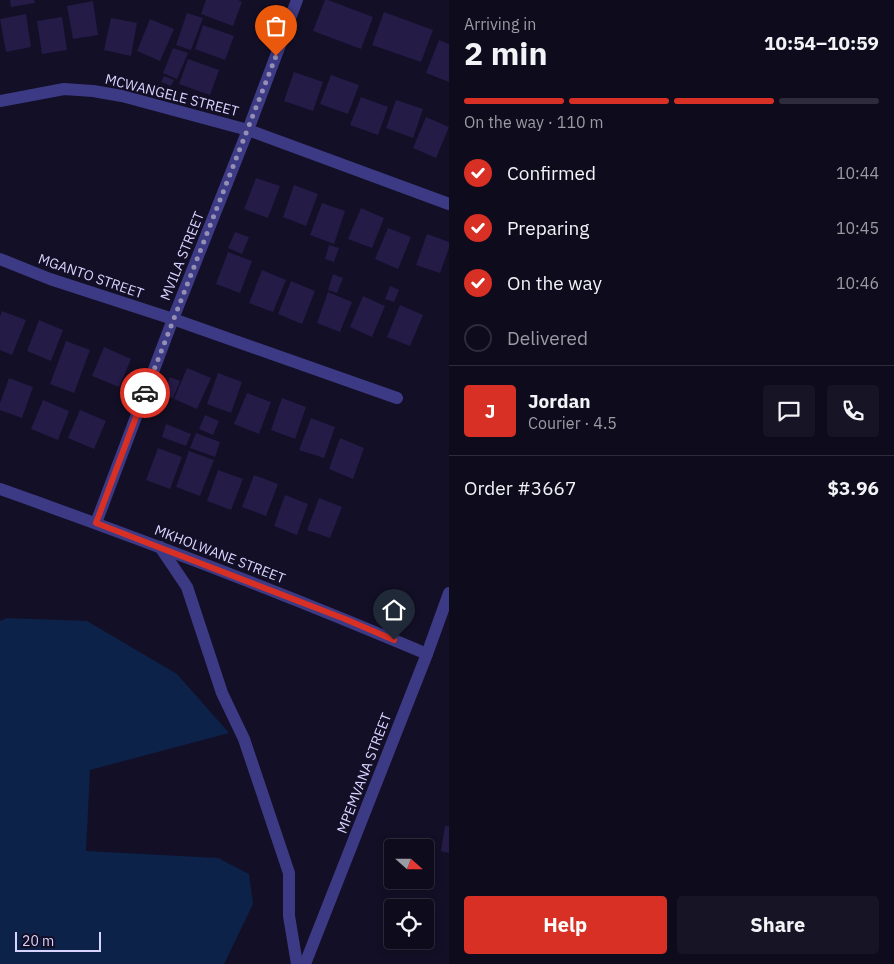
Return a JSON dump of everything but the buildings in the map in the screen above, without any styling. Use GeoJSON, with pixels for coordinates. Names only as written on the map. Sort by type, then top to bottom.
{"type":"FeatureCollection","features":[{"type":"Feature","properties":{"kind":"street","name":"MVILA STREET"},"geometry":{"type":"LineString","coordinates":[[96,523],[297,0]]}},
{"type":"Feature","properties":{"kind":"street","name":"MCWANGELE STREET"},"geometry":{"type":"LineString","coordinates":[[0,101],[64,89],[122,96],[248,130],[449,204]]}},
{"type":"Feature","properties":{"kind":"street","name":"MGANTO STREET"},"geometry":{"type":"LineString","coordinates":[[0,259],[50,279],[173,319],[397,398]]}},
{"type":"Feature","properties":{"kind":"street","name":"MKHOLWANE STREET"},"geometry":{"type":"LineString","coordinates":[[0,489],[160,547],[345,619],[426,654]]}},
{"type":"Feature","properties":{"kind":"street"},"geometry":{"type":"LineString","coordinates":[[160,547],[187,587],[222,693],[244,739],[289,873],[289,916],[297,964]]}},
{"type":"Feature","properties":{"kind":"street","name":"MPEMVANA STREET"},"geometry":{"type":"LineString","coordinates":[[305,964],[449,592]]}},
{"type":"Feature","properties":{"kind":"water"},"geometry":{"type":"Polygon","coordinates":[[[7,618],[87,621],[177,674],[229,733],[90,770],[86,851],[218,858],[249,874],[253,904],[224,964],[0,964],[0,621],[7,618]]]}},
{"type":"Feature","properties":{"kind":"way so far"},"geometry":{"type":"LineString","coordinates":[[145,393],[276,56]]}},
{"type":"Feature","properties":{"kind":"route"},"geometry":{"type":"LineString","coordinates":[[145,393],[96,523],[345,619],[394,640]]}}]}
